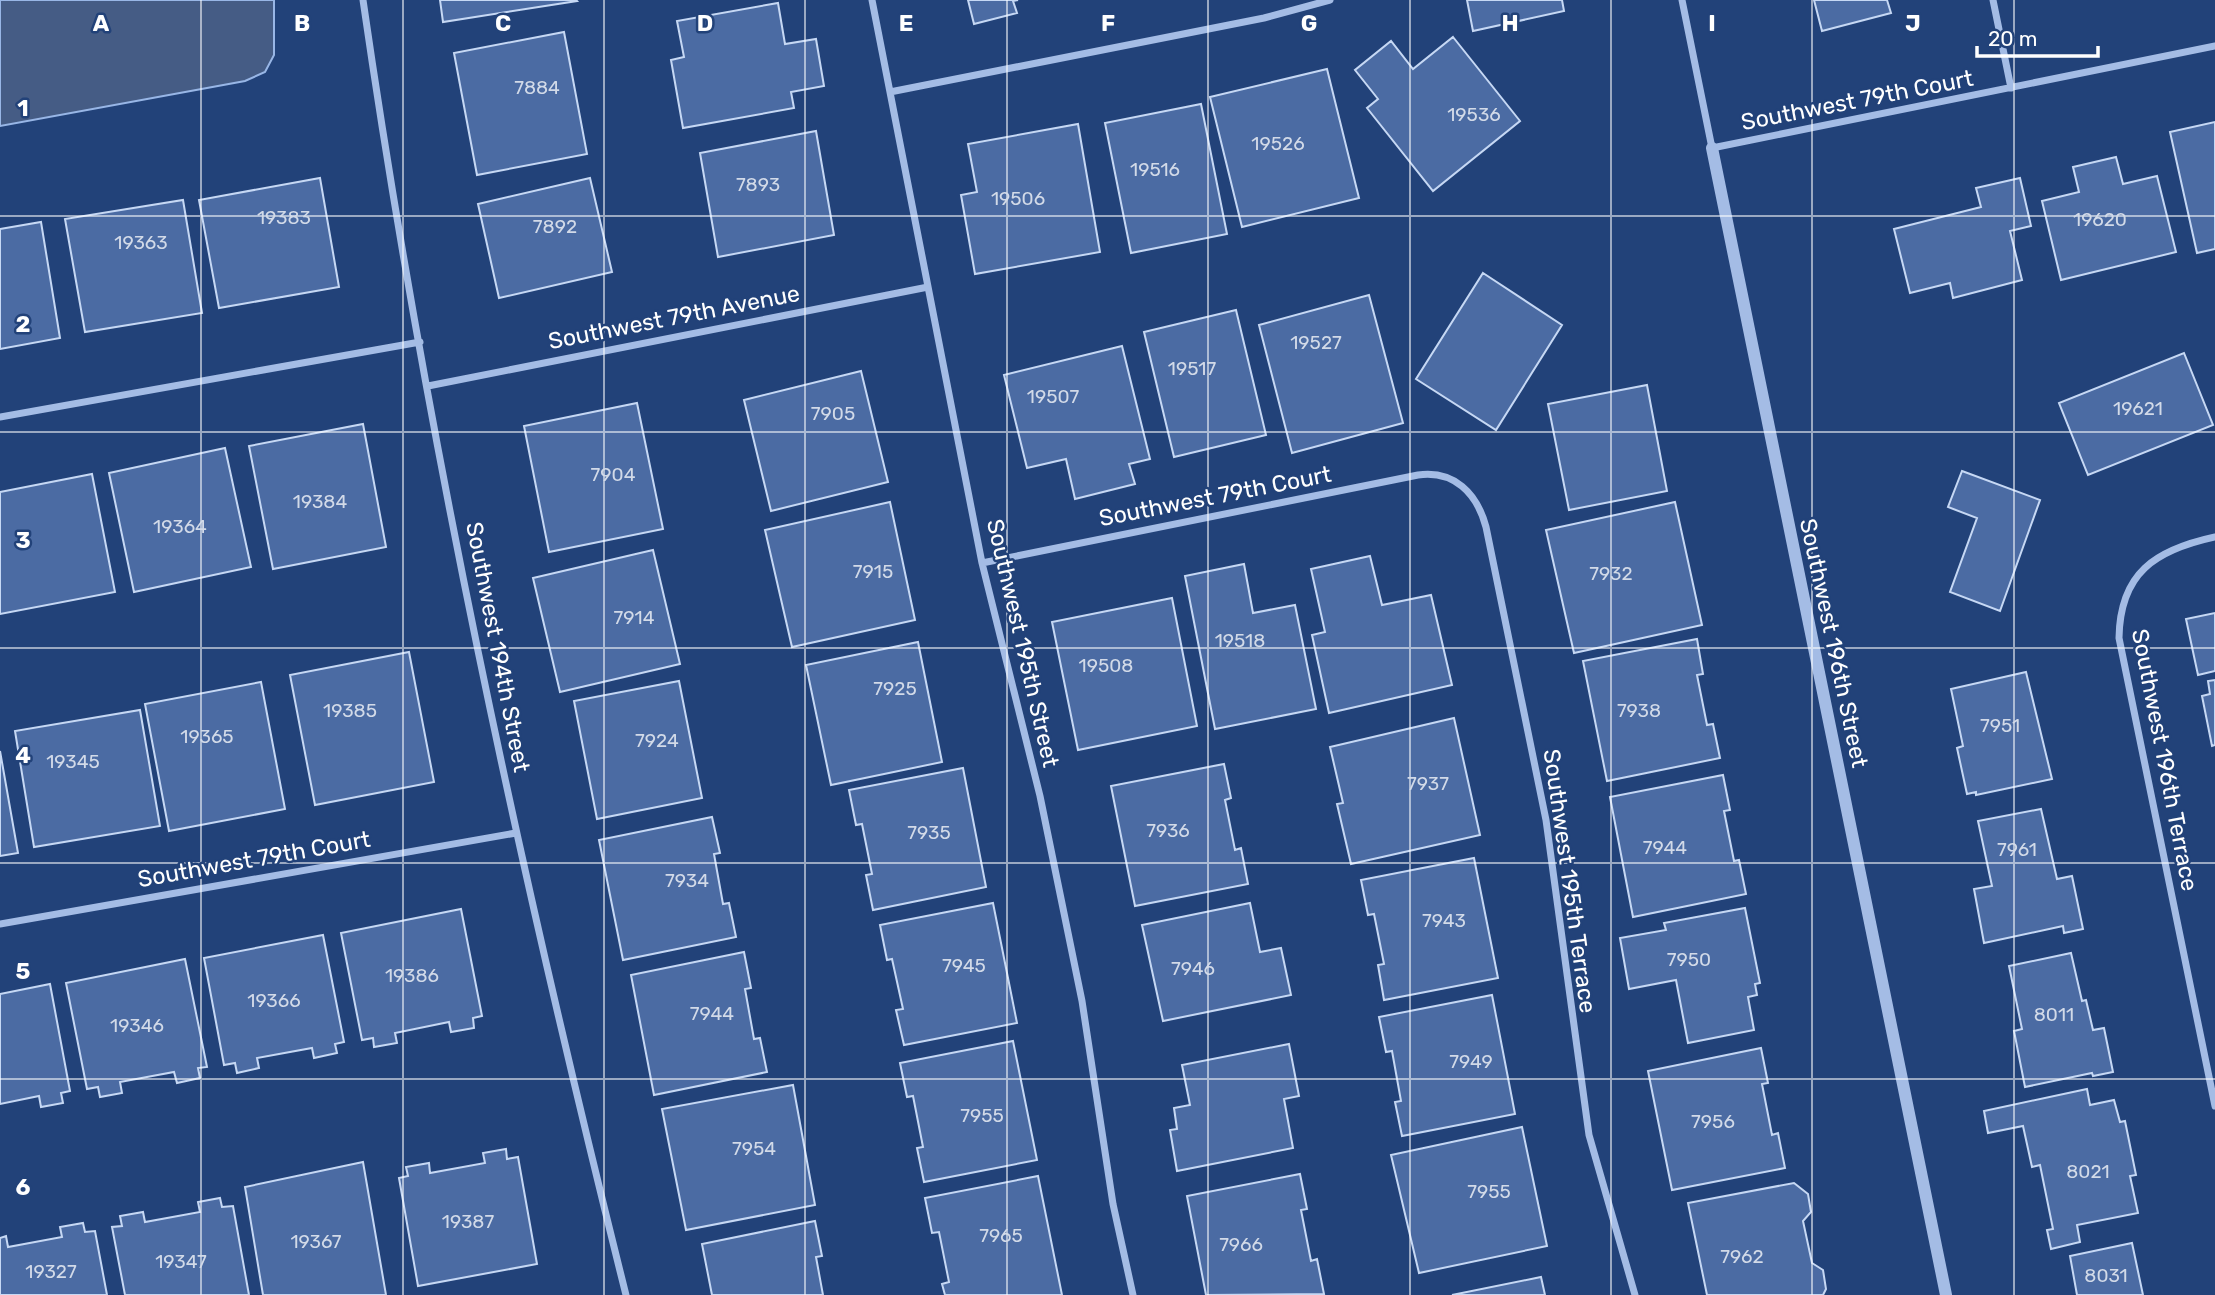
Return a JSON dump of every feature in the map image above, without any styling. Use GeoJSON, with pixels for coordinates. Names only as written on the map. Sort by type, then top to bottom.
{"type":"FeatureCollection","features":[{"type":"Feature","properties":{"kind":"street","name":"Southwest 194th Street"},"geometry":{"type":"LineString","coordinates":[[363,0],[420,342],[477,653],[577,1099],[626,1295]]}},
{"type":"Feature","properties":{"kind":"street","name":"Southwest 195th Street"},"geometry":{"type":"LineString","coordinates":[[872,0],[982,563],[1040,796],[1082,1001],[1113,1205],[1133,1295]]}},
{"type":"Feature","properties":{"kind":"street"},"geometry":{"type":"LineString","coordinates":[[890,92],[1275,16],[1330,0]]}},
{"type":"Feature","properties":{"kind":"street","name":"Southwest 196th Street"},"geometry":{"type":"LineString","coordinates":[[1682,0],[1945,1295]]}},
{"type":"Feature","properties":{"kind":"street"},"geometry":{"type":"LineString","coordinates":[[1993,0],[2011,88]]}},
{"type":"Feature","properties":{"kind":"street","name":"Southwest 79th Court"},"geometry":{"type":"LineString","coordinates":[[1712,148],[2215,46]]}},
{"type":"Feature","properties":{"kind":"street","name":"Southwest 79th Avenue"},"geometry":{"type":"LineString","coordinates":[[428,386],[928,287]]}},
{"type":"Feature","properties":{"kind":"street"},"geometry":{"type":"LineString","coordinates":[[0,417],[420,342]]}},
{"type":"Feature","properties":{"kind":"street","name":"Southwest 79th Court"},"geometry":{"type":"LineString","coordinates":[[982,563],[1418,475],[1439,474],[1455,480]]}},
{"type":"Feature","properties":{"kind":"street","name":"Southwest 195th Terrace"},"geometry":{"type":"LineString","coordinates":[[1455,480],[1473,497],[1486,527],[1546,820],[1589,1135],[1635,1295]]}},
{"type":"Feature","properties":{"kind":"street","name":"Southwest 196th Terrace"},"geometry":{"type":"LineString","coordinates":[[2215,537],[2163,554],[2138,572],[2129,586],[2119,622],[2121,656],[2215,1106]]}},
{"type":"Feature","properties":{"kind":"street","name":"Southwest 79th Court"},"geometry":{"type":"LineString","coordinates":[[0,924],[516,833]]}},
{"type":"Feature","properties":{"kind":"water"},"geometry":{"type":"Polygon","coordinates":[[[0,0],[274,0],[274,55],[265,72],[245,81],[0,126],[0,0]]]}},
{"type":"Feature","properties":{"kind":"building"},"geometry":{"type":"Polygon","coordinates":[[[440,0],[576,0],[577,1],[443,22],[440,0]]]}},
{"type":"Feature","properties":{"kind":"building"},"geometry":{"type":"Polygon","coordinates":[[[968,0],[1018,0],[1013,1],[1017,13],[974,24],[968,0]]]}},
{"type":"Feature","properties":{"kind":"building"},"geometry":{"type":"Polygon","coordinates":[[[1467,0],[1562,0],[1564,11],[1473,31],[1467,0]]]}},
{"type":"Feature","properties":{"kind":"building"},"geometry":{"type":"Polygon","coordinates":[[[1814,0],[1887,0],[1891,13],[1822,31],[1814,0]]]}},
{"type":"Feature","properties":{"kind":"building"},"geometry":{"type":"Polygon","coordinates":[[[778,3],[785,44],[816,39],[824,86],[791,92],[794,108],[683,128],[671,60],[684,57],[677,21],[778,3]]]}},
{"type":"Feature","properties":{"kind":"building"},"geometry":{"type":"Polygon","coordinates":[[[564,32],[587,154],[477,175],[454,53],[564,32]]]}},
{"type":"Feature","properties":{"kind":"building"},"geometry":{"type":"Polygon","coordinates":[[[1453,37],[1520,121],[1433,191],[1367,108],[1378,99],[1355,70],[1391,41],[1413,69],[1453,37]]]}},
{"type":"Feature","properties":{"kind":"building"},"geometry":{"type":"Polygon","coordinates":[[[1327,69],[1359,198],[1242,227],[1210,97],[1327,69]]]}},
{"type":"Feature","properties":{"kind":"building"},"geometry":{"type":"Polygon","coordinates":[[[1201,104],[1227,234],[1131,253],[1105,123],[1201,104]]]}},
{"type":"Feature","properties":{"kind":"building"},"geometry":{"type":"Polygon","coordinates":[[[2215,122],[2215,249],[2197,253],[2170,132],[2215,122]]]}},
{"type":"Feature","properties":{"kind":"building"},"geometry":{"type":"Polygon","coordinates":[[[1078,124],[1100,252],[975,274],[961,195],[977,192],[968,144],[1078,124]]]}},
{"type":"Feature","properties":{"kind":"building"},"geometry":{"type":"Polygon","coordinates":[[[816,131],[834,235],[718,257],[700,153],[816,131]]]}},
{"type":"Feature","properties":{"kind":"building"},"geometry":{"type":"Polygon","coordinates":[[[2116,157],[2123,184],[2157,176],[2176,252],[2061,280],[2042,201],[2079,192],[2073,167],[2116,157]]]}},
{"type":"Feature","properties":{"kind":"building"},"geometry":{"type":"Polygon","coordinates":[[[320,178],[339,287],[219,308],[199,200],[320,178]]]}},
{"type":"Feature","properties":{"kind":"building"},"geometry":{"type":"Polygon","coordinates":[[[590,178],[612,272],[499,298],[478,204],[590,178]]]}},
{"type":"Feature","properties":{"kind":"building"},"geometry":{"type":"Polygon","coordinates":[[[2020,178],[2031,226],[2010,231],[2022,280],[1953,298],[1950,283],[1910,293],[1894,229],[1981,207],[1976,188],[2020,178]]]}},
{"type":"Feature","properties":{"kind":"building"},"geometry":{"type":"Polygon","coordinates":[[[183,200],[202,313],[85,332],[65,219],[183,200]]]}},
{"type":"Feature","properties":{"kind":"building"},"geometry":{"type":"Polygon","coordinates":[[[41,222],[60,338],[0,349],[0,229],[41,222]]]}},
{"type":"Feature","properties":{"kind":"building"},"geometry":{"type":"Polygon","coordinates":[[[1483,273],[1562,325],[1496,430],[1416,379],[1483,273]]]}},
{"type":"Feature","properties":{"kind":"building"},"geometry":{"type":"Polygon","coordinates":[[[1369,295],[1403,423],[1292,453],[1259,325],[1369,295]]]}},
{"type":"Feature","properties":{"kind":"building"},"geometry":{"type":"Polygon","coordinates":[[[1236,310],[1266,435],[1174,457],[1144,332],[1236,310]]]}},
{"type":"Feature","properties":{"kind":"building"},"geometry":{"type":"Polygon","coordinates":[[[1122,346],[1150,459],[1129,464],[1135,484],[1075,499],[1066,459],[1027,468],[1004,375],[1122,346]]]}},
{"type":"Feature","properties":{"kind":"building"},"geometry":{"type":"Polygon","coordinates":[[[2184,353],[2213,425],[2088,475],[2059,403],[2184,353]]]}},
{"type":"Feature","properties":{"kind":"building"},"geometry":{"type":"Polygon","coordinates":[[[861,371],[888,482],[771,511],[744,400],[861,371]]]}},
{"type":"Feature","properties":{"kind":"building"},"geometry":{"type":"Polygon","coordinates":[[[1647,385],[1667,491],[1569,510],[1548,404],[1647,385]]]}},
{"type":"Feature","properties":{"kind":"building"},"geometry":{"type":"Polygon","coordinates":[[[637,403],[663,529],[549,552],[524,426],[637,403]]]}},
{"type":"Feature","properties":{"kind":"building"},"geometry":{"type":"Polygon","coordinates":[[[363,424],[386,547],[273,569],[249,446],[363,424]]]}},
{"type":"Feature","properties":{"kind":"building"},"geometry":{"type":"Polygon","coordinates":[[[225,448],[251,567],[134,592],[109,473],[225,448]]]}},
{"type":"Feature","properties":{"kind":"building"},"geometry":{"type":"Polygon","coordinates":[[[1962,471],[2040,500],[2000,611],[1950,592],[1977,518],[1948,507],[1962,471]]]}},
{"type":"Feature","properties":{"kind":"building"},"geometry":{"type":"Polygon","coordinates":[[[92,474],[115,592],[0,614],[0,492],[92,474]]]}},
{"type":"Feature","properties":{"kind":"building"},"geometry":{"type":"Polygon","coordinates":[[[890,502],[915,620],[792,647],[765,530],[890,502]]]}},
{"type":"Feature","properties":{"kind":"building"},"geometry":{"type":"Polygon","coordinates":[[[1675,502],[1702,625],[1574,653],[1546,530],[1675,502]]]}},
{"type":"Feature","properties":{"kind":"building"},"geometry":{"type":"Polygon","coordinates":[[[653,550],[680,664],[560,692],[533,578],[653,550]]]}},
{"type":"Feature","properties":{"kind":"building"},"geometry":{"type":"Polygon","coordinates":[[[1370,556],[1382,605],[1431,595],[1452,685],[1329,713],[1312,635],[1325,632],[1311,569],[1370,556]]]}},
{"type":"Feature","properties":{"kind":"building"},"geometry":{"type":"Polygon","coordinates":[[[1244,564],[1253,613],[1295,605],[1316,709],[1215,729],[1185,576],[1244,564]]]}},
{"type":"Feature","properties":{"kind":"building"},"geometry":{"type":"Polygon","coordinates":[[[1172,598],[1197,726],[1078,750],[1052,622],[1172,598]]]}},
{"type":"Feature","properties":{"kind":"building"},"geometry":{"type":"Polygon","coordinates":[[[2215,613],[2215,671],[2198,675],[2186,619],[2215,613]]]}},
{"type":"Feature","properties":{"kind":"building"},"geometry":{"type":"Polygon","coordinates":[[[1697,639],[1703,674],[1697,675],[1707,725],[1713,724],[1720,758],[1607,781],[1583,661],[1697,639]]]}},
{"type":"Feature","properties":{"kind":"building"},"geometry":{"type":"Polygon","coordinates":[[[918,642],[942,762],[831,785],[806,665],[918,642]]]}},
{"type":"Feature","properties":{"kind":"building"},"geometry":{"type":"Polygon","coordinates":[[[409,652],[434,782],[315,805],[290,675],[409,652]]]}},
{"type":"Feature","properties":{"kind":"building"},"geometry":{"type":"Polygon","coordinates":[[[2026,672],[2052,779],[1976,795],[1976,792],[1967,794],[1957,748],[1963,746],[1951,689],[2026,672]]]}},
{"type":"Feature","properties":{"kind":"building"},"geometry":{"type":"Polygon","coordinates":[[[2215,680],[2215,745],[2212,746],[2202,696],[2210,694],[2208,681],[2215,680]]]}},
{"type":"Feature","properties":{"kind":"building"},"geometry":{"type":"Polygon","coordinates":[[[679,681],[702,798],[597,819],[574,701],[679,681]]]}},
{"type":"Feature","properties":{"kind":"building"},"geometry":{"type":"Polygon","coordinates":[[[261,682],[285,809],[169,831],[145,704],[261,682]]]}},
{"type":"Feature","properties":{"kind":"building"},"geometry":{"type":"Polygon","coordinates":[[[140,710],[160,826],[34,847],[15,731],[140,710]]]}},
{"type":"Feature","properties":{"kind":"building"},"geometry":{"type":"Polygon","coordinates":[[[1454,718],[1480,835],[1351,864],[1337,804],[1343,803],[1330,747],[1454,718]]]}},
{"type":"Feature","properties":{"kind":"building"},"geometry":{"type":"Polygon","coordinates":[[[0,751],[18,853],[0,856],[0,751]]]}},
{"type":"Feature","properties":{"kind":"building"},"geometry":{"type":"Polygon","coordinates":[[[1224,764],[1231,798],[1225,800],[1235,850],[1241,848],[1248,884],[1135,906],[1111,786],[1224,764]]]}},
{"type":"Feature","properties":{"kind":"building"},"geometry":{"type":"Polygon","coordinates":[[[963,768],[986,887],[873,910],[866,875],[872,874],[862,824],[856,825],[849,790],[963,768]]]}},
{"type":"Feature","properties":{"kind":"building"},"geometry":{"type":"Polygon","coordinates":[[[1723,775],[1730,810],[1724,811],[1734,861],[1739,860],[1746,894],[1633,917],[1610,797],[1723,775]]]}},
{"type":"Feature","properties":{"kind":"building"},"geometry":{"type":"Polygon","coordinates":[[[2041,809],[2057,879],[2072,876],[2083,929],[2064,933],[2063,926],[1984,943],[1974,889],[1992,886],[1978,821],[2041,809]]]}},
{"type":"Feature","properties":{"kind":"building"},"geometry":{"type":"Polygon","coordinates":[[[712,817],[720,853],[714,854],[723,904],[729,903],[736,937],[623,960],[599,840],[712,817]]]}},
{"type":"Feature","properties":{"kind":"building"},"geometry":{"type":"Polygon","coordinates":[[[1474,858],[1498,978],[1384,1000],[1378,965],[1384,964],[1374,914],[1368,915],[1361,880],[1474,858]]]}},
{"type":"Feature","properties":{"kind":"building"},"geometry":{"type":"Polygon","coordinates":[[[993,903],[1017,1023],[904,1045],[896,1010],[903,1009],[892,959],[887,960],[880,925],[993,903]]]}},
{"type":"Feature","properties":{"kind":"building"},"geometry":{"type":"Polygon","coordinates":[[[1250,903],[1260,952],[1281,948],[1291,995],[1163,1021],[1142,925],[1250,903]]]}},
{"type":"Feature","properties":{"kind":"building"},"geometry":{"type":"Polygon","coordinates":[[[1745,908],[1760,983],[1755,984],[1757,995],[1748,997],[1754,1030],[1688,1043],[1676,980],[1629,989],[1620,938],[1666,930],[1664,923],[1745,908]]]}},
{"type":"Feature","properties":{"kind":"building"},"geometry":{"type":"Polygon","coordinates":[[[461,909],[482,1016],[473,1018],[474,1028],[451,1032],[449,1022],[395,1033],[397,1043],[374,1047],[373,1038],[362,1040],[341,933],[461,909]]]}},
{"type":"Feature","properties":{"kind":"building"},"geometry":{"type":"Polygon","coordinates":[[[323,935],[344,1042],[335,1044],[337,1053],[314,1058],[312,1048],[257,1058],[259,1068],[237,1073],[235,1063],[224,1065],[204,958],[323,935]]]}},
{"type":"Feature","properties":{"kind":"building"},"geometry":{"type":"Polygon","coordinates":[[[744,952],[751,988],[745,989],[754,1039],[760,1038],[767,1072],[654,1095],[631,975],[744,952]]]}},
{"type":"Feature","properties":{"kind":"building"},"geometry":{"type":"Polygon","coordinates":[[[2071,953],[2082,1001],[2086,1000],[2093,1030],[2104,1028],[2113,1072],[2093,1076],[2092,1073],[2025,1087],[2014,1031],[2022,1029],[2009,966],[2071,953]]]}},
{"type":"Feature","properties":{"kind":"building"},"geometry":{"type":"Polygon","coordinates":[[[185,959],[207,1067],[198,1068],[200,1078],[177,1083],[174,1072],[120,1082],[122,1093],[100,1097],[98,1087],[87,1089],[66,983],[185,959]]]}},
{"type":"Feature","properties":{"kind":"building"},"geometry":{"type":"Polygon","coordinates":[[[50,984],[70,1091],[61,1093],[63,1103],[41,1107],[39,1096],[0,1104],[0,994],[50,984]]]}},
{"type":"Feature","properties":{"kind":"building"},"geometry":{"type":"Polygon","coordinates":[[[1492,995],[1515,1114],[1402,1136],[1395,1102],[1401,1101],[1392,1051],[1386,1052],[1379,1017],[1492,995]]]}},
{"type":"Feature","properties":{"kind":"building"},"geometry":{"type":"Polygon","coordinates":[[[1013,1041],[1037,1160],[924,1182],[917,1148],[923,1147],[913,1096],[907,1097],[900,1063],[1013,1041]]]}},
{"type":"Feature","properties":{"kind":"building"},"geometry":{"type":"Polygon","coordinates":[[[1289,1044],[1299,1096],[1284,1099],[1293,1148],[1177,1171],[1170,1130],[1177,1129],[1174,1108],[1190,1105],[1182,1065],[1289,1044]]]}},
{"type":"Feature","properties":{"kind":"building"},"geometry":{"type":"Polygon","coordinates":[[[1761,1048],[1768,1083],[1762,1084],[1772,1135],[1778,1133],[1785,1168],[1672,1190],[1648,1071],[1761,1048]]]}},
{"type":"Feature","properties":{"kind":"building"},"geometry":{"type":"Polygon","coordinates":[[[793,1085],[815,1205],[686,1230],[662,1109],[793,1085]]]}},
{"type":"Feature","properties":{"kind":"building"},"geometry":{"type":"Polygon","coordinates":[[[2087,1089],[2090,1105],[2114,1100],[2120,1122],[2125,1121],[2136,1175],[2130,1176],[2138,1213],[2077,1225],[2080,1242],[2051,1249],[2047,1230],[2053,1229],[2040,1165],[2032,1167],[2023,1126],[1988,1133],[1984,1111],[2087,1089]]]}},
{"type":"Feature","properties":{"kind":"building"},"geometry":{"type":"Polygon","coordinates":[[[1522,1127],[1547,1246],[1419,1273],[1391,1155],[1522,1127]]]}},
{"type":"Feature","properties":{"kind":"building"},"geometry":{"type":"Polygon","coordinates":[[[506,1149],[507,1159],[518,1157],[537,1264],[418,1286],[399,1178],[408,1176],[406,1167],[429,1163],[430,1173],[485,1163],[483,1153],[506,1149]]]}},
{"type":"Feature","properties":{"kind":"building"},"geometry":{"type":"Polygon","coordinates":[[[363,1162],[386,1295],[263,1295],[245,1187],[363,1162]]]}},
{"type":"Feature","properties":{"kind":"building"},"geometry":{"type":"Polygon","coordinates":[[[1300,1174],[1307,1209],[1301,1210],[1311,1261],[1317,1259],[1324,1294],[1206,1295],[1187,1196],[1300,1174]]]}},
{"type":"Feature","properties":{"kind":"building"},"geometry":{"type":"Polygon","coordinates":[[[1038,1176],[1062,1295],[945,1295],[942,1284],[949,1282],[939,1232],[932,1233],[925,1198],[1038,1176]]]}},
{"type":"Feature","properties":{"kind":"building"},"geometry":{"type":"Polygon","coordinates":[[[1794,1183],[1808,1194],[1811,1212],[1803,1221],[1812,1263],[1823,1270],[1826,1289],[1823,1295],[1707,1295],[1688,1203],[1794,1183]]]}},
{"type":"Feature","properties":{"kind":"building"},"geometry":{"type":"Polygon","coordinates":[[[220,1198],[222,1207],[233,1206],[249,1295],[125,1295],[112,1227],[122,1226],[120,1216],[143,1212],[145,1222],[200,1212],[198,1202],[220,1198]]]}},
{"type":"Feature","properties":{"kind":"building"},"geometry":{"type":"Polygon","coordinates":[[[815,1221],[822,1256],[816,1257],[823,1295],[712,1295],[702,1244],[815,1221]]]}},
{"type":"Feature","properties":{"kind":"building"},"geometry":{"type":"Polygon","coordinates":[[[83,1223],[85,1232],[95,1231],[107,1295],[0,1295],[0,1238],[6,1236],[8,1247],[62,1237],[60,1227],[83,1223]]]}},
{"type":"Feature","properties":{"kind":"building"},"geometry":{"type":"Polygon","coordinates":[[[2132,1243],[2143,1295],[2077,1295],[2070,1256],[2132,1243]]]}},
{"type":"Feature","properties":{"kind":"building"},"geometry":{"type":"Polygon","coordinates":[[[1541,1277],[1545,1295],[1452,1295],[1541,1277]]]}}]}
